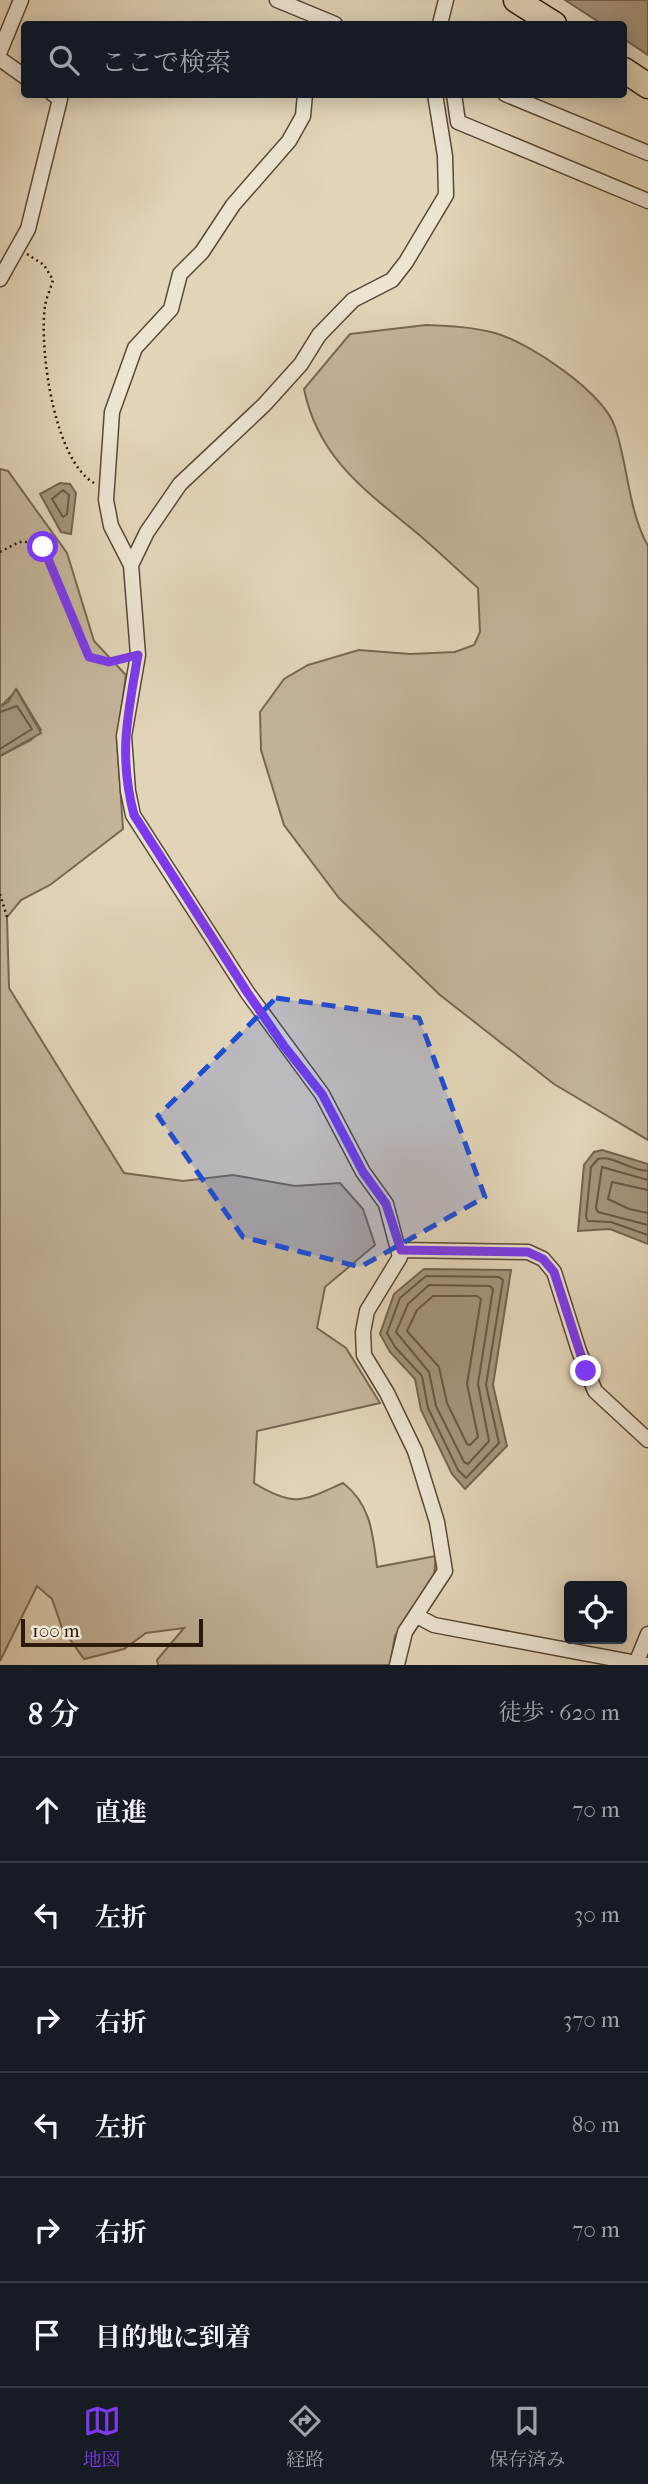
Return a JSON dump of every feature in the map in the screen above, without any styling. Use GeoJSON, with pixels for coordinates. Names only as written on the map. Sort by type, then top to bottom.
{"type":"FeatureCollection","features":[{"type":"Feature","properties":{"kind":"highway"},"geometry":{"type":"LineString","coordinates":[[516,0],[549,21]]}},
{"type":"Feature","properties":{"kind":"highway"},"geometry":{"type":"LineString","coordinates":[[627,72],[648,86]]}},
{"type":"Feature","properties":{"kind":"street"},"geometry":{"type":"LineString","coordinates":[[0,51],[21,0]]}},
{"type":"Feature","properties":{"kind":"street"},"geometry":{"type":"LineString","coordinates":[[277,0],[325,21]]}},
{"type":"Feature","properties":{"kind":"street"},"geometry":{"type":"LineString","coordinates":[[441,21],[446,0]]}},
{"type":"Feature","properties":{"kind":"street"},"geometry":{"type":"LineString","coordinates":[[0,59],[21,74]]}},
{"type":"Feature","properties":{"kind":"street"},"geometry":{"type":"LineString","coordinates":[[0,279],[28,229],[58,98]]}},
{"type":"Feature","properties":{"kind":"street"},"geometry":{"type":"LineString","coordinates":[[305,98],[303,116],[289,141],[233,205],[202,252],[180,274],[171,309],[135,348],[112,412],[106,491],[111,526],[131,565],[138,655],[124,736],[128,791],[134,815],[247,992],[284,1046],[322,1094],[363,1172],[386,1204],[401,1250],[397,1267],[367,1311],[363,1332],[364,1355],[387,1393],[415,1451],[438,1522],[445,1571],[405,1632],[397,1665]]}},
{"type":"Feature","properties":{"kind":"street"},"geometry":{"type":"LineString","coordinates":[[131,565],[147,532],[180,484],[264,405],[301,364],[318,335],[353,300],[392,280],[406,262],[446,195],[445,156],[436,98]]}},
{"type":"Feature","properties":{"kind":"street"},"geometry":{"type":"LineString","coordinates":[[455,98],[458,122],[648,201]]}},
{"type":"Feature","properties":{"kind":"street"},"geometry":{"type":"LineString","coordinates":[[515,98],[648,153]]}},
{"type":"Feature","properties":{"kind":"street"},"geometry":{"type":"LineString","coordinates":[[401,1250],[444,1253],[520,1252],[543,1259],[554,1272],[579,1351],[596,1391],[648,1440]]}},
{"type":"Feature","properties":{"kind":"street"},"geometry":{"type":"LineString","coordinates":[[417,1616],[434,1625],[642,1663],[648,1634]]}},
{"type":"Feature","properties":{"kind":"path"},"geometry":{"type":"LineString","coordinates":[[18,248],[44,265],[53,280],[45,306],[48,383],[64,443],[89,480],[106,491]]}},
{"type":"Feature","properties":{"kind":"path"},"geometry":{"type":"LineString","coordinates":[[0,552],[27,541],[37,542],[43,547],[89,657],[109,662],[138,655]]}},
{"type":"Feature","properties":{"kind":"path"},"geometry":{"type":"LineString","coordinates":[[0,894],[7,917]]}},
{"type":"Feature","properties":{"kind":"highlighted area"},"geometry":{"type":"Polygon","coordinates":[[[276,998],[419,1018],[485,1197],[360,1267],[243,1237],[158,1116],[276,998]]]}},
{"type":"Feature","properties":{"kind":"shaded area"},"geometry":{"type":"Polygon","coordinates":[[[426,325],[478,329],[510,338],[564,371],[596,399],[615,427],[636,518],[648,546],[648,1140],[554,1084],[440,995],[339,898],[284,825],[261,750],[260,712],[284,679],[308,665],[359,650],[410,654],[455,652],[474,645],[480,632],[478,588],[363,487],[332,454],[320,435],[304,389],[350,334],[426,325]]]}},
{"type":"Feature","properties":{"kind":"shaded area"},"geometry":{"type":"Polygon","coordinates":[[[0,469],[8,471],[67,553],[94,641],[126,675],[117,740],[123,829],[50,885],[21,900],[7,917],[9,988],[124,1173],[183,1181],[233,1175],[295,1186],[340,1183],[363,1209],[375,1245],[325,1287],[317,1328],[346,1348],[380,1403],[257,1431],[254,1483],[280,1496],[299,1499],[308,1498],[343,1483],[360,1500],[365,1510],[372,1532],[377,1567],[436,1556],[434,1575],[395,1636],[390,1665],[158,1665],[157,1660],[184,1628],[146,1633],[124,1649],[84,1659],[62,1628],[52,1599],[37,1586],[0,1661],[0,756],[31,740],[41,730],[17,690],[0,707],[0,469]]]}},
{"type":"Feature","properties":{"kind":"water"},"geometry":{"type":"Polygon","coordinates":[[[565,0],[648,0],[648,55],[627,41],[627,21],[597,21],[565,0]]]}},
{"type":"Feature","properties":{"kind":"water"},"geometry":{"type":"Polygon","coordinates":[[[60,483],[70,484],[76,493],[71,534],[61,532],[40,494],[60,483]]]}},
{"type":"Feature","properties":{"kind":"water"},"geometry":{"type":"Polygon","coordinates":[[[16,689],[41,733],[0,756],[0,707],[8,702],[16,689]]]}},
{"type":"Feature","properties":{"kind":"water"},"geometry":{"type":"Polygon","coordinates":[[[602,1150],[648,1164],[648,1244],[610,1229],[578,1231],[584,1165],[594,1152],[602,1150]]]}},
{"type":"Feature","properties":{"kind":"water"},"geometry":{"type":"Polygon","coordinates":[[[424,1269],[511,1270],[493,1385],[507,1446],[465,1489],[452,1474],[421,1410],[415,1379],[390,1352],[380,1334],[394,1294],[424,1269]]]}},
{"type":"Feature","properties":{"kind":"route"},"geometry":{"type":"LineString","coordinates":[[43,547],[56,584],[68,604],[89,657],[109,662],[138,655],[124,736],[128,791],[134,815],[247,992],[284,1046],[322,1094],[363,1172],[386,1204],[401,1250],[444,1253],[528,1252],[543,1259],[554,1272],[586,1371]]}}]}
